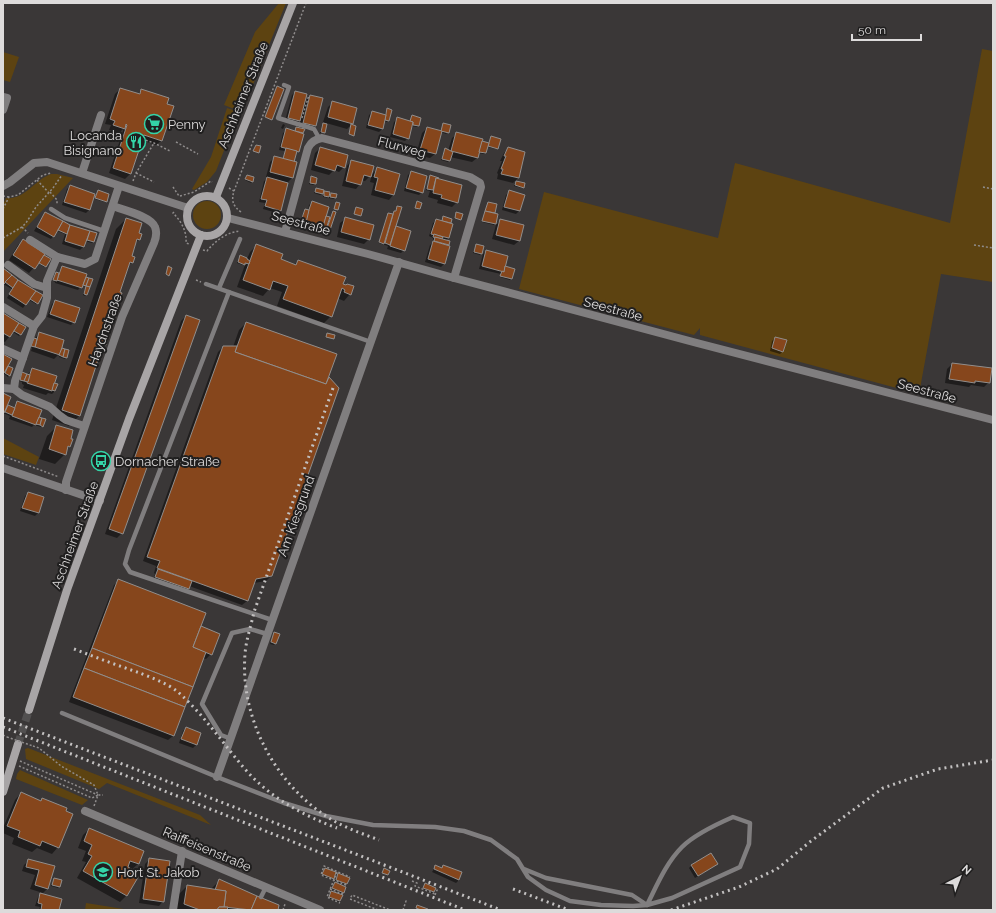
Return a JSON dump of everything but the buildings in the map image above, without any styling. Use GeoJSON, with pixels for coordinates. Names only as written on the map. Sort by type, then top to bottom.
{"type":"FeatureCollection","features":[{"type":"Feature","properties":{"kind":"main road","name":"Aschheimer Straße"},"geometry":{"type":"LineString","coordinates":[[216,197],[293,3]]}},
{"type":"Feature","properties":{"kind":"main road"},"geometry":{"type":"LineString","coordinates":[[203,196],[216,197],[225,206],[228,218],[223,229],[218,233],[207,236],[201,235],[190,227],[187,215],[188,208],[192,203],[203,196]]}},
{"type":"Feature","properties":{"kind":"main road","name":"Aschheimer Straße"},"geometry":{"type":"LineString","coordinates":[[29,710],[67,590],[129,419],[201,235]]}},
{"type":"Feature","properties":{"kind":"main road"},"geometry":{"type":"LineString","coordinates":[[3,792],[18,744]]}},
{"type":"Feature","properties":{"kind":"street"},"geometry":{"type":"LineString","coordinates":[[3,97],[7,98],[3,110]]}},
{"type":"Feature","properties":{"kind":"street"},"geometry":{"type":"LineString","coordinates":[[82,173],[102,116]]}},
{"type":"Feature","properties":{"kind":"street"},"geometry":{"type":"LineString","coordinates":[[285,232],[308,148],[311,142],[319,138]]}},
{"type":"Feature","properties":{"kind":"street","name":"Flurweg"},"geometry":{"type":"LineString","coordinates":[[319,138],[470,177],[480,183],[480,194],[454,278]]}},
{"type":"Feature","properties":{"kind":"street"},"geometry":{"type":"LineString","coordinates":[[3,186],[34,163],[47,162],[188,208]]}},
{"type":"Feature","properties":{"kind":"street"},"geometry":{"type":"LineString","coordinates":[[30,240],[57,257],[86,264],[95,259],[119,186]]}},
{"type":"Feature","properties":{"kind":"street","name":"Haydnstraße"},"geometry":{"type":"LineString","coordinates":[[66,486],[84,426],[122,317],[154,243],[156,234],[155,226],[148,219],[113,206]]}},
{"type":"Feature","properties":{"kind":"street","name":"Seestraße"},"geometry":{"type":"LineString","coordinates":[[228,218],[993,420]]}},
{"type":"Feature","properties":{"kind":"street"},"geometry":{"type":"LineString","coordinates":[[14,389],[14,381],[34,326],[42,316],[47,298],[47,281],[57,257]]}},
{"type":"Feature","properties":{"kind":"street","name":"Am Kiesgrund"},"geometry":{"type":"LineString","coordinates":[[216,777],[399,262]]}},
{"type":"Feature","properties":{"kind":"street"},"geometry":{"type":"LineString","coordinates":[[8,265],[34,284],[47,288]]}},
{"type":"Feature","properties":{"kind":"street"},"geometry":{"type":"LineString","coordinates":[[3,307],[34,326]]}},
{"type":"Feature","properties":{"kind":"street"},"geometry":{"type":"LineString","coordinates":[[3,349],[23,358]]}},
{"type":"Feature","properties":{"kind":"street"},"geometry":{"type":"LineString","coordinates":[[3,388],[14,389],[22,395],[50,406],[59,416],[66,420],[84,426]]}},
{"type":"Feature","properties":{"kind":"street"},"geometry":{"type":"LineString","coordinates":[[3,468],[66,486],[100,501]]}},
{"type":"Feature","properties":{"kind":"street","name":"Raiffeisenstraße"},"geometry":{"type":"LineString","coordinates":[[88,812],[320,910]]}},
{"type":"Feature","properties":{"kind":"street"},"geometry":{"type":"LineString","coordinates":[[173,910],[182,852]]}},
{"type":"Feature","properties":{"kind":"lane"},"geometry":{"type":"LineString","coordinates":[[284,85],[289,87],[278,118],[314,129],[319,138]]}},
{"type":"Feature","properties":{"kind":"lane"},"geometry":{"type":"LineString","coordinates":[[53,211],[65,218],[104,231]]}},
{"type":"Feature","properties":{"kind":"lane"},"geometry":{"type":"LineString","coordinates":[[219,288],[240,239]]}},
{"type":"Feature","properties":{"kind":"lane"},"geometry":{"type":"LineString","coordinates":[[204,283],[371,342]]}},
{"type":"Feature","properties":{"kind":"lane"},"geometry":{"type":"LineString","coordinates":[[229,292],[129,550],[125,564],[130,572],[272,620]]}},
{"type":"Feature","properties":{"kind":"lane"},"geometry":{"type":"LineString","coordinates":[[229,738],[221,735],[202,704],[232,633],[250,629],[267,634]]}},
{"type":"Feature","properties":{"kind":"lane"},"geometry":{"type":"LineString","coordinates":[[62,713],[216,777],[284,803],[326,816],[373,825],[435,827],[464,830],[491,840],[517,859],[528,877],[546,890],[570,900],[601,905],[646,905],[672,898],[740,866],[749,844],[750,823],[733,817],[710,827],[683,846],[665,869],[646,905]]}},
{"type":"Feature","properties":{"kind":"lane"},"geometry":{"type":"LineString","coordinates":[[524,869],[546,878],[632,894],[646,905]]}},
{"type":"Feature","properties":{"kind":"lane"},"geometry":{"type":"LineString","coordinates":[[261,898],[266,887]]}},
{"type":"Feature","properties":{"kind":"path"},"geometry":{"type":"LineString","coordinates":[[207,251],[217,241],[231,232],[237,231],[242,213],[235,207],[232,199],[234,191],[306,3]]}},
{"type":"Feature","properties":{"kind":"path"},"geometry":{"type":"LineString","coordinates":[[301,125],[308,95]]}},
{"type":"Feature","properties":{"kind":"path"},"geometry":{"type":"LineString","coordinates":[[142,139],[170,151]]}},
{"type":"Feature","properties":{"kind":"path"},"geometry":{"type":"LineString","coordinates":[[176,142],[198,154]]}},
{"type":"Feature","properties":{"kind":"path"},"geometry":{"type":"LineString","coordinates":[[130,189],[136,173],[154,143]]}},
{"type":"Feature","properties":{"kind":"path"},"geometry":{"type":"LineString","coordinates":[[3,196],[9,197],[18,195],[43,175],[57,172]]}},
{"type":"Feature","properties":{"kind":"path"},"geometry":{"type":"LineString","coordinates":[[3,238],[22,227],[36,207],[50,193],[62,173]]}},
{"type":"Feature","properties":{"kind":"path"},"geometry":{"type":"LineString","coordinates":[[136,173],[154,182]]}},
{"type":"Feature","properties":{"kind":"path"},"geometry":{"type":"LineString","coordinates":[[37,180],[57,200],[57,207],[53,211]]}},
{"type":"Feature","properties":{"kind":"path"},"geometry":{"type":"LineString","coordinates":[[173,187],[179,196]]}},
{"type":"Feature","properties":{"kind":"path"},"geometry":{"type":"LineString","coordinates":[[983,188],[993,189]]}},
{"type":"Feature","properties":{"kind":"path"},"geometry":{"type":"LineString","coordinates":[[3,209],[9,197]]}},
{"type":"Feature","properties":{"kind":"path"},"geometry":{"type":"LineString","coordinates":[[974,245],[993,248]]}},
{"type":"Feature","properties":{"kind":"path"},"geometry":{"type":"LineString","coordinates":[[196,280],[204,283]]}},
{"type":"Feature","properties":{"kind":"path"},"geometry":{"type":"LineString","coordinates":[[3,456],[58,476],[66,486]]}},
{"type":"Feature","properties":{"kind":"path"},"geometry":{"type":"LineString","coordinates":[[3,735],[39,748],[61,766],[94,785],[98,795]]}},
{"type":"Feature","properties":{"kind":"path"},"geometry":{"type":"LineString","coordinates":[[24,763],[98,795],[103,795]]}},
{"type":"Feature","properties":{"kind":"path"},"geometry":{"type":"LineString","coordinates":[[22,767],[92,798],[98,795]]}},
{"type":"Feature","properties":{"kind":"path"},"geometry":{"type":"LineString","coordinates":[[88,812],[98,795]]}},
{"type":"Feature","properties":{"kind":"path"},"geometry":{"type":"LineString","coordinates":[[346,885],[321,875],[324,866],[350,877]]}},
{"type":"Feature","properties":{"kind":"path"},"geometry":{"type":"LineString","coordinates":[[338,872],[327,897],[340,903]]}},
{"type":"Feature","properties":{"kind":"path"},"geometry":{"type":"LineString","coordinates":[[412,881],[416,883],[416,886],[435,895],[435,890],[438,888]]}},
{"type":"Feature","properties":{"kind":"path"},"geometry":{"type":"LineString","coordinates":[[329,890],[343,894]]}},
{"type":"Feature","properties":{"kind":"path"},"geometry":{"type":"LineString","coordinates":[[378,910],[350,899],[352,895],[390,910]]}},
{"type":"Feature","properties":{"kind":"path"},"geometry":{"type":"LineString","coordinates":[[403,910],[406,901],[408,902]]}},
{"type":"Feature","properties":{"kind":"shaded area"},"geometry":{"type":"Polygon","coordinates":[[[279,3],[286,3],[242,112],[224,105],[255,32],[279,3]]]}},
{"type":"Feature","properties":{"kind":"shaded area"},"geometry":{"type":"Polygon","coordinates":[[[982,49],[993,51],[993,282],[941,274],[919,394],[700,335],[700,328],[694,335],[519,289],[544,192],[718,238],[735,163],[950,223],[982,49]]]}},
{"type":"Feature","properties":{"kind":"shaded area"},"geometry":{"type":"Polygon","coordinates":[[[3,52],[19,57],[10,82],[3,80],[3,52]]]}},
{"type":"Feature","properties":{"kind":"shaded area"},"geometry":{"type":"Polygon","coordinates":[[[227,108],[239,112],[216,171],[207,182],[194,190],[192,189],[211,157],[227,108]]]}},
{"type":"Feature","properties":{"kind":"shaded area"},"geometry":{"type":"Polygon","coordinates":[[[51,174],[73,178],[3,252],[3,205],[6,198],[19,196],[51,174]]]}},
{"type":"Feature","properties":{"kind":"shaded area"},"geometry":{"type":"Polygon","coordinates":[[[207,201],[217,205],[221,215],[217,225],[207,229],[197,225],[193,215],[197,205],[207,201]]]}},
{"type":"Feature","properties":{"kind":"shaded area"},"geometry":{"type":"Polygon","coordinates":[[[3,438],[39,457],[36,465],[3,454],[3,438]]]}},
{"type":"Feature","properties":{"kind":"shaded area"},"geometry":{"type":"Polygon","coordinates":[[[28,748],[200,815],[211,825],[107,783],[99,789],[26,759],[25,749],[28,748]]]}},
{"type":"Feature","properties":{"kind":"shaded area"},"geometry":{"type":"Polygon","coordinates":[[[20,770],[88,800],[82,805],[16,779],[20,770]]]}},
{"type":"Feature","properties":{"kind":"shaded area"},"geometry":{"type":"Polygon","coordinates":[[[86,903],[130,910],[85,910],[86,903]]]}},
{"type":"Feature","properties":{"kind":"tunnel"},"geometry":{"type":"LineString","coordinates":[[18,744],[29,710]]}},
{"type":"Feature","properties":{"kind":"railway"},"geometry":{"type":"LineString","coordinates":[[333,388],[254,612],[247,638],[245,678],[248,701],[264,746],[276,766],[291,785],[307,802],[332,820],[352,830],[379,840]]}},
{"type":"Feature","properties":{"kind":"railway"},"geometry":{"type":"LineString","coordinates":[[74,649],[147,676],[174,689],[196,710],[244,768],[264,788],[299,811],[337,828]]}},
{"type":"Feature","properties":{"kind":"railway"},"geometry":{"type":"LineString","coordinates":[[3,718],[501,910]]}},
{"type":"Feature","properties":{"kind":"railway"},"geometry":{"type":"LineString","coordinates":[[3,727],[465,910]]}},
{"type":"Feature","properties":{"kind":"railway"},"geometry":{"type":"LineString","coordinates":[[671,910],[739,887],[777,869],[811,841],[883,788],[938,769],[993,760]]}},
{"type":"Feature","properties":{"kind":"railway"},"geometry":{"type":"LineString","coordinates":[[513,889],[569,910]]}},
{"type":"Feature","properties":{"kind":"place","name":"Penny"},"geometry":{"type":"Point","coordinates":[154,124]}},
{"type":"Feature","properties":{"kind":"place","name":"Locanda Bisignano"},"geometry":{"type":"Point","coordinates":[136,142]}},
{"type":"Feature","properties":{"kind":"place","name":"Dornacher Straße"},"geometry":{"type":"Point","coordinates":[101,461]}},
{"type":"Feature","properties":{"kind":"place","name":"Hort St. Jakob"},"geometry":{"type":"Point","coordinates":[103,872]}}]}
